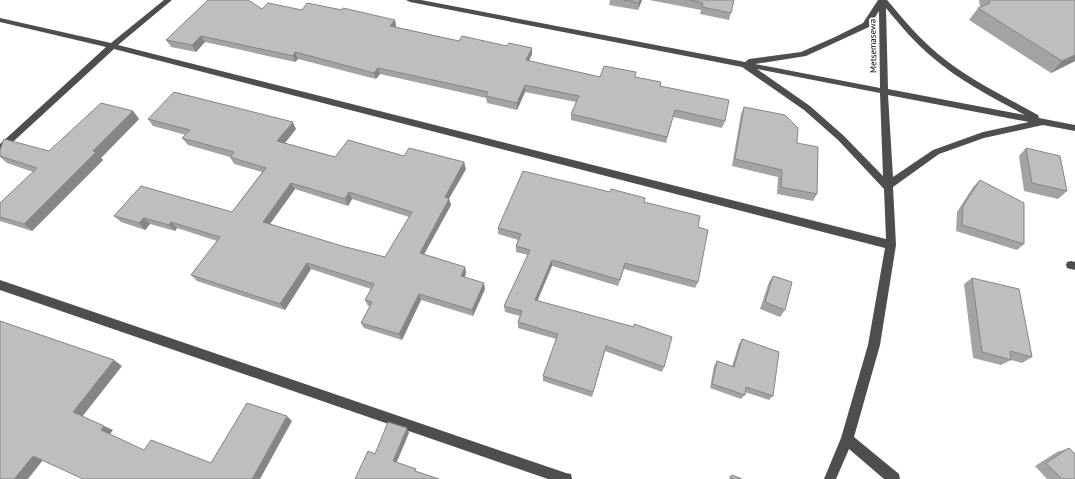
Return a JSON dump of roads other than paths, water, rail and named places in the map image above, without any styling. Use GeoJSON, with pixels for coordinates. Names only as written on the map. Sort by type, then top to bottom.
{"type":"FeatureCollection","features":[{"type":"Feature","properties":{"kind":"street"},"geometry":{"type":"LineString","coordinates":[[0,149],[112,46],[168,0]]}},
{"type":"Feature","properties":{"kind":"street"},"geometry":{"type":"LineString","coordinates":[[410,0],[1075,128]]}},
{"type":"Feature","properties":{"kind":"street"},"geometry":{"type":"LineString","coordinates":[[741,63],[803,54],[838,39],[866,25],[882,0],[910,32],[942,62],[986,91],[1045,122]]}},
{"type":"Feature","properties":{"kind":"street","name":"Metsemasewa"},"geometry":{"type":"LineString","coordinates":[[830,479],[847,439],[874,345],[891,245],[887,186],[882,0]]}},
{"type":"Feature","properties":{"kind":"street"},"geometry":{"type":"LineString","coordinates":[[0,20],[112,46],[891,245]]}},
{"type":"Feature","properties":{"kind":"street"},"geometry":{"type":"LineString","coordinates":[[741,63],[807,108],[841,138],[887,186],[936,152],[983,135],[1045,122]]}},
{"type":"Feature","properties":{"kind":"street"},"geometry":{"type":"LineString","coordinates":[[0,285],[566,479]]}},
{"type":"Feature","properties":{"kind":"street"},"geometry":{"type":"LineString","coordinates":[[847,439],[894,479]]}}]}
